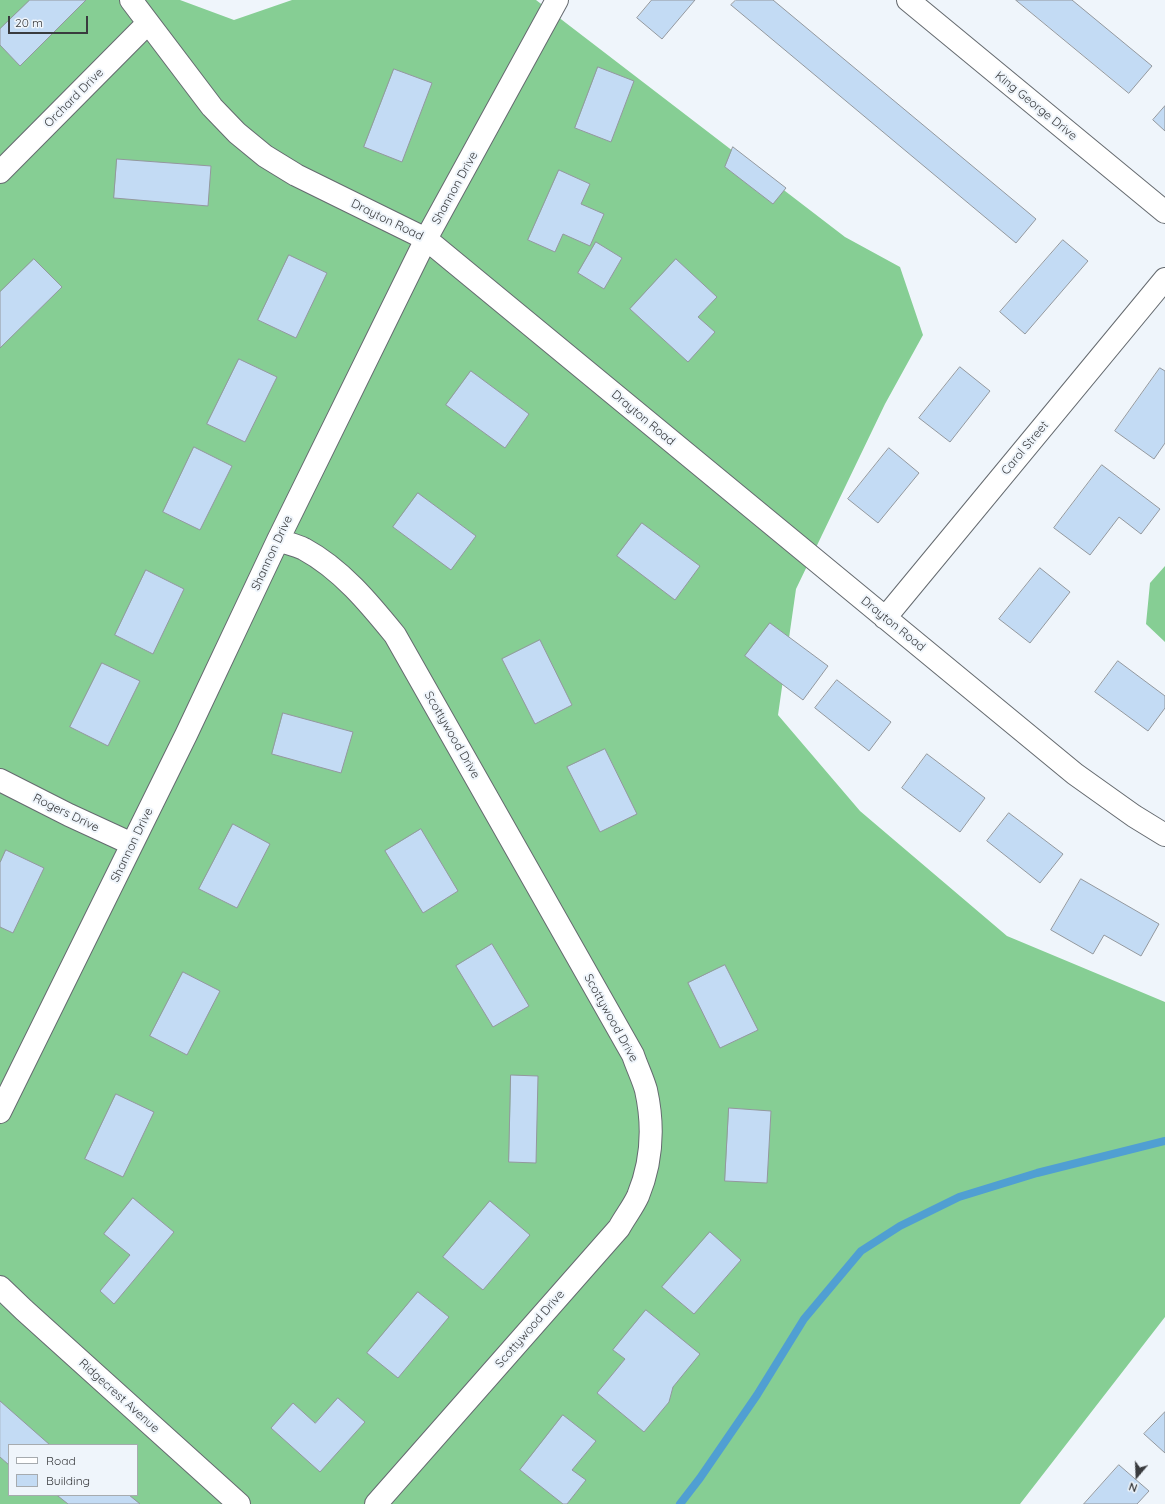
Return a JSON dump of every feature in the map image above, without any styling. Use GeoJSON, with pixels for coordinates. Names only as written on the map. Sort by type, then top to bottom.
{"type":"FeatureCollection","features":[{"type":"Feature","properties":{"kind":"street","name":"Drayton Road"},"geometry":{"type":"LineString","coordinates":[[131,0],[212,107],[237,133],[265,156],[296,176],[426,239],[1075,774],[1134,816],[1165,835]]}},
{"type":"Feature","properties":{"kind":"street","name":"Shannon Drive"},"geometry":{"type":"LineString","coordinates":[[0,1112],[186,735],[278,540],[426,239],[557,0]]}},
{"type":"Feature","properties":{"kind":"street","name":"King George Drive"},"geometry":{"type":"LineString","coordinates":[[908,0],[1165,212]]}},
{"type":"Feature","properties":{"kind":"street","name":"Orchard Drive"},"geometry":{"type":"LineString","coordinates":[[0,172],[148,23]]}},
{"type":"Feature","properties":{"kind":"street","name":"Carol Street"},"geometry":{"type":"LineString","coordinates":[[885,618],[1165,279]]}},
{"type":"Feature","properties":{"kind":"street","name":"Scottywood Drive"},"geometry":{"type":"LineString","coordinates":[[278,540],[302,549],[318,558],[346,581],[372,607],[395,635],[633,1056],[646,1090],[651,1125],[649,1162],[637,1197],[619,1228],[376,1504]]}},
{"type":"Feature","properties":{"kind":"street","name":"Rogers Drive"},"geometry":{"type":"LineString","coordinates":[[0,780],[69,815],[132,844]]}},
{"type":"Feature","properties":{"kind":"street","name":"Ridgecrest Avenue"},"geometry":{"type":"LineString","coordinates":[[0,1286],[30,1315],[239,1504]]}},
{"type":"Feature","properties":{"kind":"green space"},"geometry":{"type":"Polygon","coordinates":[[[0,0],[180,0],[234,20],[292,0],[536,0],[845,237],[900,267],[923,335],[885,404],[796,589],[778,715],[860,811],[1007,936],[1165,1002],[1165,1317],[1020,1504],[0,1504],[0,0]]]}},
{"type":"Feature","properties":{"kind":"green space"},"geometry":{"type":"Polygon","coordinates":[[[1165,566],[1165,642],[1146,624],[1150,583],[1165,566]]]}},
{"type":"Feature","properties":{"kind":"building"},"geometry":{"type":"Polygon","coordinates":[[[30,0],[86,0],[20,66],[0,45],[0,29],[30,0]]]}},
{"type":"Feature","properties":{"kind":"building"},"geometry":{"type":"Polygon","coordinates":[[[652,0],[695,0],[662,39],[637,18],[652,0]]]}},
{"type":"Feature","properties":{"kind":"building"},"geometry":{"type":"Polygon","coordinates":[[[736,0],[773,0],[1036,219],[1016,243],[731,5],[736,0]]]}},
{"type":"Feature","properties":{"kind":"building"},"geometry":{"type":"Polygon","coordinates":[[[1016,0],[1072,0],[1152,66],[1129,93],[1016,0]]]}},
{"type":"Feature","properties":{"kind":"building"},"geometry":{"type":"Polygon","coordinates":[[[598,67],[634,81],[611,142],[575,128],[598,67]]]}},
{"type":"Feature","properties":{"kind":"building"},"geometry":{"type":"Polygon","coordinates":[[[394,69],[432,83],[402,162],[364,147],[394,69]]]}},
{"type":"Feature","properties":{"kind":"building"},"geometry":{"type":"Polygon","coordinates":[[[1165,106],[1165,131],[1153,120],[1165,106]]]}},
{"type":"Feature","properties":{"kind":"building"},"geometry":{"type":"Polygon","coordinates":[[[733,147],[786,188],[773,204],[725,167],[733,147]]]}},
{"type":"Feature","properties":{"kind":"building"},"geometry":{"type":"Polygon","coordinates":[[[117,159],[211,166],[208,206],[114,198],[117,159]]]}},
{"type":"Feature","properties":{"kind":"building"},"geometry":{"type":"Polygon","coordinates":[[[559,170],[590,184],[581,204],[604,214],[590,246],[563,234],[555,252],[528,240],[559,170]]]}},
{"type":"Feature","properties":{"kind":"building"},"geometry":{"type":"Polygon","coordinates":[[[1063,240],[1088,261],[1025,334],[1000,312],[1063,240]]]}},
{"type":"Feature","properties":{"kind":"building"},"geometry":{"type":"Polygon","coordinates":[[[596,242],[622,258],[604,289],[578,273],[596,242]]]}},
{"type":"Feature","properties":{"kind":"building"},"geometry":{"type":"Polygon","coordinates":[[[289,255],[327,273],[296,338],[258,320],[289,255]]]}},
{"type":"Feature","properties":{"kind":"building"},"geometry":{"type":"Polygon","coordinates":[[[34,259],[62,287],[0,348],[0,292],[34,259]]]}},
{"type":"Feature","properties":{"kind":"building"},"geometry":{"type":"Polygon","coordinates":[[[676,259],[717,297],[698,317],[715,332],[688,362],[630,309],[676,259]]]}},
{"type":"Feature","properties":{"kind":"building"},"geometry":{"type":"Polygon","coordinates":[[[239,359],[277,377],[245,442],[207,424],[239,359]]]}},
{"type":"Feature","properties":{"kind":"building"},"geometry":{"type":"Polygon","coordinates":[[[960,367],[990,391],[950,442],[919,418],[960,367]]]}},
{"type":"Feature","properties":{"kind":"building"},"geometry":{"type":"Polygon","coordinates":[[[1160,368],[1165,371],[1165,443],[1154,459],[1115,431],[1160,368]]]}},
{"type":"Feature","properties":{"kind":"building"},"geometry":{"type":"Polygon","coordinates":[[[471,371],[529,414],[505,448],[446,405],[471,371]]]}},
{"type":"Feature","properties":{"kind":"building"},"geometry":{"type":"Polygon","coordinates":[[[194,447],[232,466],[200,530],[163,512],[194,447]]]}},
{"type":"Feature","properties":{"kind":"building"},"geometry":{"type":"Polygon","coordinates":[[[889,448],[919,473],[878,523],[848,499],[889,448]]]}},
{"type":"Feature","properties":{"kind":"building"},"geometry":{"type":"Polygon","coordinates":[[[1102,465],[1160,509],[1141,534],[1119,517],[1090,555],[1054,528],[1102,465]]]}},
{"type":"Feature","properties":{"kind":"building"},"geometry":{"type":"Polygon","coordinates":[[[418,493],[476,536],[451,570],[393,527],[418,493]]]}},
{"type":"Feature","properties":{"kind":"building"},"geometry":{"type":"Polygon","coordinates":[[[642,523],[700,566],[675,600],[617,556],[642,523]]]}},
{"type":"Feature","properties":{"kind":"building"},"geometry":{"type":"Polygon","coordinates":[[[1040,568],[1070,592],[1030,643],[999,619],[1040,568]]]}},
{"type":"Feature","properties":{"kind":"building"},"geometry":{"type":"Polygon","coordinates":[[[146,570],[184,589],[153,654],[115,635],[146,570]]]}},
{"type":"Feature","properties":{"kind":"building"},"geometry":{"type":"Polygon","coordinates":[[[770,623],[828,666],[803,700],[745,656],[770,623]]]}},
{"type":"Feature","properties":{"kind":"building"},"geometry":{"type":"Polygon","coordinates":[[[540,640],[572,705],[535,724],[502,659],[540,640]]]}},
{"type":"Feature","properties":{"kind":"building"},"geometry":{"type":"Polygon","coordinates":[[[1118,661],[1165,696],[1165,708],[1148,731],[1095,692],[1118,661]]]}},
{"type":"Feature","properties":{"kind":"building"},"geometry":{"type":"Polygon","coordinates":[[[102,663],[140,681],[108,746],[70,727],[102,663]]]}},
{"type":"Feature","properties":{"kind":"building"},"geometry":{"type":"Polygon","coordinates":[[[837,680],[891,722],[869,751],[815,708],[837,680]]]}},
{"type":"Feature","properties":{"kind":"building"},"geometry":{"type":"Polygon","coordinates":[[[283,713],[353,732],[341,773],[272,754],[283,713]]]}},
{"type":"Feature","properties":{"kind":"building"},"geometry":{"type":"Polygon","coordinates":[[[605,749],[637,814],[600,832],[567,767],[605,749]]]}},
{"type":"Feature","properties":{"kind":"building"},"geometry":{"type":"Polygon","coordinates":[[[927,754],[985,798],[960,832],[902,788],[927,754]]]}},
{"type":"Feature","properties":{"kind":"building"},"geometry":{"type":"Polygon","coordinates":[[[1009,813],[1063,854],[1040,883],[987,841],[1009,813]]]}},
{"type":"Feature","properties":{"kind":"building"},"geometry":{"type":"Polygon","coordinates":[[[233,824],[270,844],[237,908],[199,889],[233,824]]]}},
{"type":"Feature","properties":{"kind":"building"},"geometry":{"type":"Polygon","coordinates":[[[421,829],[458,891],[423,913],[385,851],[421,829]]]}},
{"type":"Feature","properties":{"kind":"building"},"geometry":{"type":"Polygon","coordinates":[[[6,850],[44,868],[13,933],[0,927],[0,863],[6,850]]]}},
{"type":"Feature","properties":{"kind":"building"},"geometry":{"type":"Polygon","coordinates":[[[1081,879],[1159,924],[1141,956],[1104,935],[1093,954],[1051,930],[1081,879]]]}},
{"type":"Feature","properties":{"kind":"building"},"geometry":{"type":"Polygon","coordinates":[[[492,944],[529,1006],[493,1027],[456,966],[492,944]]]}},
{"type":"Feature","properties":{"kind":"building"},"geometry":{"type":"Polygon","coordinates":[[[725,965],[758,1030],[720,1048],[688,983],[725,965]]]}},
{"type":"Feature","properties":{"kind":"building"},"geometry":{"type":"Polygon","coordinates":[[[183,972],[220,991],[187,1055],[150,1036],[183,972]]]}},
{"type":"Feature","properties":{"kind":"building"},"geometry":{"type":"Polygon","coordinates":[[[511,1075],[538,1076],[536,1163],[509,1162],[511,1075]]]}},
{"type":"Feature","properties":{"kind":"building"},"geometry":{"type":"Polygon","coordinates":[[[116,1094],[154,1112],[123,1177],[85,1159],[116,1094]]]}},
{"type":"Feature","properties":{"kind":"building"},"geometry":{"type":"Polygon","coordinates":[[[729,1108],[771,1111],[767,1183],[725,1181],[729,1108]]]}},
{"type":"Feature","properties":{"kind":"building"},"geometry":{"type":"Polygon","coordinates":[[[133,1198],[174,1232],[114,1304],[100,1291],[130,1255],[104,1234],[133,1198]]]}},
{"type":"Feature","properties":{"kind":"building"},"geometry":{"type":"Polygon","coordinates":[[[490,1201],[530,1235],[483,1290],[443,1257],[490,1201]]]}},
{"type":"Feature","properties":{"kind":"building"},"geometry":{"type":"Polygon","coordinates":[[[710,1232],[741,1260],[694,1314],[662,1287],[710,1232]]]}},
{"type":"Feature","properties":{"kind":"building"},"geometry":{"type":"Polygon","coordinates":[[[418,1292],[449,1317],[398,1378],[367,1353],[418,1292]]]}},
{"type":"Feature","properties":{"kind":"building"},"geometry":{"type":"Polygon","coordinates":[[[646,1310],[700,1354],[673,1387],[669,1402],[644,1432],[597,1393],[625,1359],[613,1350],[646,1310]]]}},
{"type":"Feature","properties":{"kind":"building"},"geometry":{"type":"Polygon","coordinates":[[[338,1398],[365,1422],[320,1472],[271,1428],[293,1403],[315,1423],[338,1398]]]}},
{"type":"Feature","properties":{"kind":"building"},"geometry":{"type":"Polygon","coordinates":[[[0,1401],[49,1444],[8,1444],[8,1464],[0,1457],[0,1401]]]}},
{"type":"Feature","properties":{"kind":"building"},"geometry":{"type":"Polygon","coordinates":[[[1165,1412],[1165,1453],[1144,1434],[1165,1412]]]}},
{"type":"Feature","properties":{"kind":"building"},"geometry":{"type":"Polygon","coordinates":[[[563,1415],[596,1441],[572,1470],[586,1480],[567,1504],[563,1504],[520,1470],[563,1415]]]}},
{"type":"Feature","properties":{"kind":"building"},"geometry":{"type":"Polygon","coordinates":[[[1119,1465],[1149,1491],[1137,1504],[1084,1504],[1119,1465]]]}},
{"type":"Feature","properties":{"kind":"building"},"geometry":{"type":"Polygon","coordinates":[[[58,1496],[130,1496],[140,1504],[68,1504],[58,1496]]]}},
{"type":"Feature","properties":{"kind":"waterway"},"geometry":{"type":"LineString","coordinates":[[680,1504],[700,1478],[757,1395],[804,1319],[861,1251],[900,1226],[959,1197],[1037,1173],[1165,1141]]}}]}
